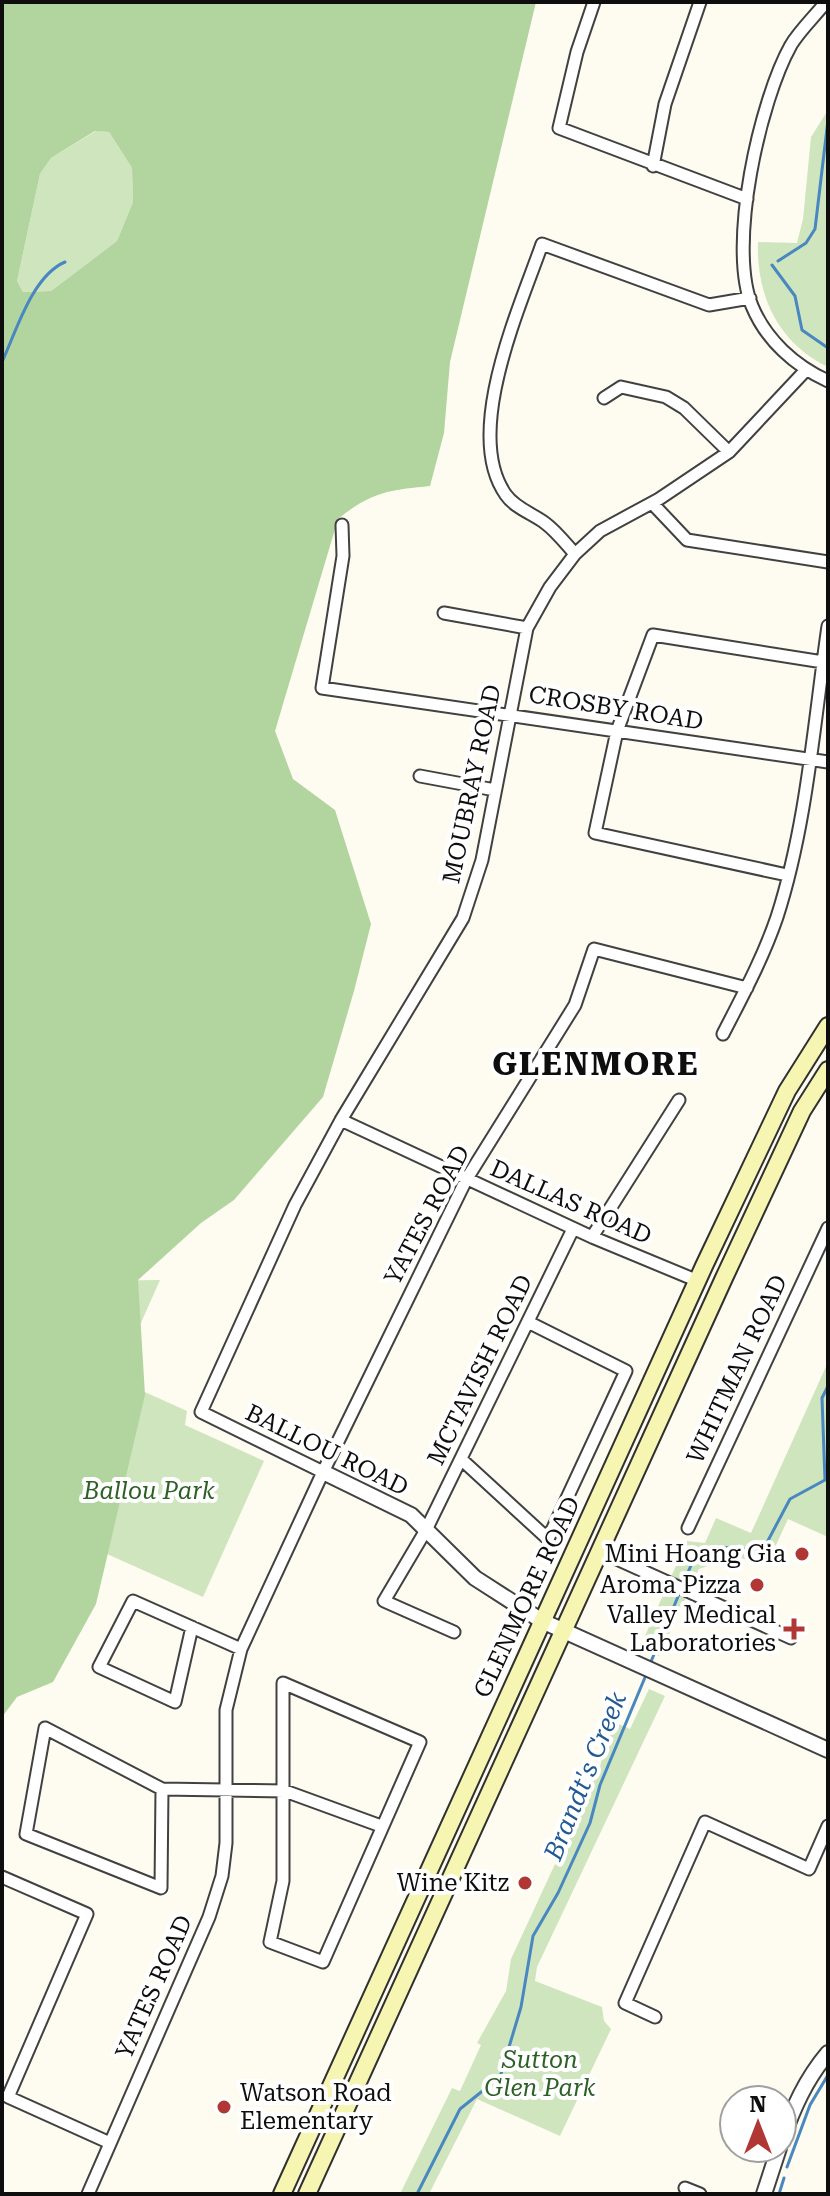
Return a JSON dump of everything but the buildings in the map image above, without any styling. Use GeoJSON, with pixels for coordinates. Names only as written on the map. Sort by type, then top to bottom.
{"type":"FeatureCollection","features":[{"type":"Feature","properties":{"kind":"main road","name":"GLENMORE ROAD"},"geometry":{"type":"LineString","coordinates":[[282,2194],[698,1281],[787,1091],[828,1026]]}},
{"type":"Feature","properties":{"kind":"main road","name":"GLENMORE ROAD"},"geometry":{"type":"LineString","coordinates":[[307,2194],[802,1111],[828,1070]]}},
{"type":"Feature","properties":{"kind":"street"},"geometry":{"type":"LineString","coordinates":[[594,2],[577,52],[559,128],[747,199]]}},
{"type":"Feature","properties":{"kind":"street"},"geometry":{"type":"LineString","coordinates":[[653,166],[665,104],[700,2]]}},
{"type":"Feature","properties":{"kind":"street"},"geometry":{"type":"LineString","coordinates":[[826,2],[792,44],[765,109],[747,199],[744,259],[750,298],[773,341],[805,371],[828,381]]}},
{"type":"Feature","properties":{"kind":"street"},"geometry":{"type":"LineString","coordinates":[[575,554],[546,524],[507,497],[494,472],[490,448],[496,375],[542,244],[709,305],[750,298]]}},
{"type":"Feature","properties":{"kind":"street","name":"MOUBRAY ROAD"},"geometry":{"type":"LineString","coordinates":[[201,1412],[295,1205],[341,1120],[463,918],[482,860],[527,628],[550,587],[575,554],[600,531],[652,503],[729,452],[805,371]]}},
{"type":"Feature","properties":{"kind":"street"},"geometry":{"type":"LineString","coordinates":[[604,398],[621,387],[666,397],[684,408],[729,452]]}},
{"type":"Feature","properties":{"kind":"street"},"geometry":{"type":"LineString","coordinates":[[652,503],[687,540],[828,562]]}},
{"type":"Feature","properties":{"kind":"street","name":"CROSBY ROAD"},"geometry":{"type":"LineString","coordinates":[[342,525],[343,556],[322,688],[828,762]]}},
{"type":"Feature","properties":{"kind":"street"},"geometry":{"type":"LineString","coordinates":[[444,613],[527,628]]}},
{"type":"Feature","properties":{"kind":"street"},"geometry":{"type":"LineString","coordinates":[[723,1034],[747,988],[777,916],[808,758],[828,626]]}},
{"type":"Feature","properties":{"kind":"street"},"geometry":{"type":"LineString","coordinates":[[787,875],[595,833],[617,731],[653,635],[823,662]]}},
{"type":"Feature","properties":{"kind":"street"},"geometry":{"type":"LineString","coordinates":[[420,776],[495,790]]}},
{"type":"Feature","properties":{"kind":"street","name":"YATES ROAD"},"geometry":{"type":"LineString","coordinates":[[88,2194],[209,1917],[222,1876],[226,1710],[241,1649],[323,1472],[466,1180],[575,1005],[594,949],[747,988]]}},
{"type":"Feature","properties":{"kind":"street"},"geometry":{"type":"LineString","coordinates":[[592,1237],[679,1100]]}},
{"type":"Feature","properties":{"kind":"street","name":"DALLAS ROAD"},"geometry":{"type":"LineString","coordinates":[[341,1120],[573,1229],[698,1281]]}},
{"type":"Feature","properties":{"kind":"street","name":"WHITMAN ROAD"},"geometry":{"type":"LineString","coordinates":[[688,1528],[828,1228]]}},
{"type":"Feature","properties":{"kind":"street","name":"MCTAVISH ROAD"},"geometry":{"type":"LineString","coordinates":[[454,1632],[384,1601],[426,1530],[573,1229]]}},
{"type":"Feature","properties":{"kind":"street"},"geometry":{"type":"LineString","coordinates":[[461,1459],[548,1539],[626,1371],[528,1322]]}},
{"type":"Feature","properties":{"kind":"street","name":"BALLOU ROAD"},"geometry":{"type":"LineString","coordinates":[[201,1412],[411,1515],[475,1578],[542,1621],[828,1750]]}},
{"type":"Feature","properties":{"kind":"street"},"geometry":{"type":"LineString","coordinates":[[599,1551],[791,1638]]}},
{"type":"Feature","properties":{"kind":"street"},"geometry":{"type":"LineString","coordinates":[[192,1627],[175,1702],[99,1667],[133,1601],[192,1627],[241,1649]]}},
{"type":"Feature","properties":{"kind":"street"},"geometry":{"type":"LineString","coordinates":[[283,1683],[420,1742],[323,1962],[270,1942],[283,1881],[285,1791],[283,1683]]}},
{"type":"Feature","properties":{"kind":"street","name":"YATES ROAD"},"geometry":{"type":"LineString","coordinates":[[162,1789],[161,1888],[26,1834],[45,1728],[162,1789],[226,1789]]}},
{"type":"Feature","properties":{"kind":"street"},"geometry":{"type":"LineString","coordinates":[[226,1789],[285,1791],[381,1826]]}},
{"type":"Feature","properties":{"kind":"street"},"geometry":{"type":"LineString","coordinates":[[655,2017],[625,2003],[705,1822],[809,1869],[828,1826]]}},
{"type":"Feature","properties":{"kind":"street"},"geometry":{"type":"LineString","coordinates":[[2,1877],[87,1914],[8,2097],[110,2143]]}},
{"type":"Feature","properties":{"kind":"street"},"geometry":{"type":"LineString","coordinates":[[798,2099],[815,2068],[828,2053]]}},
{"type":"Feature","properties":{"kind":"street"},"geometry":{"type":"LineString","coordinates":[[764,2194],[774,2164]]}},
{"type":"Feature","properties":{"kind":"street"},"geometry":{"type":"LineString","coordinates":[[685,2188],[700,2194]]}},
{"type":"Feature","properties":{"kind":"green space"},"geometry":{"type":"Polygon","coordinates":[[[2,2],[536,2],[450,362],[444,433],[430,486],[381,494],[338,519],[275,731],[293,779],[335,810],[371,924],[323,1097],[234,1200],[201,1223],[138,1280],[145,1395],[96,1604],[53,1682],[17,1697],[2,1717],[2,2]],[[95,131],[51,158],[40,174],[17,281],[23,292],[51,291],[117,241],[133,202],[132,168],[109,132],[95,131]]]}},
{"type":"Feature","properties":{"kind":"green space"},"geometry":{"type":"Polygon","coordinates":[[[828,110],[828,367],[796,345],[774,315],[761,281],[758,242],[797,243],[803,219],[811,137],[828,110]]]}},
{"type":"Feature","properties":{"kind":"green space"},"geometry":{"type":"Polygon","coordinates":[[[96,131],[109,132],[132,168],[133,202],[117,241],[51,291],[23,292],[17,281],[40,174],[51,158],[96,131]]]}},
{"type":"Feature","properties":{"kind":"green space","name":"Ballou Park"},"geometry":{"type":"Polygon","coordinates":[[[160,1280],[116,1379],[187,1411],[185,1425],[264,1461],[203,1597],[49,1528],[2,1282],[160,1280]]]}},
{"type":"Feature","properties":{"kind":"green space"},"geometry":{"type":"Polygon","coordinates":[[[828,1362],[828,1537],[788,1519],[776,1545],[764,1557],[750,1561],[735,1556],[699,1569],[659,1656],[640,1647],[687,1541],[705,1543],[716,1518],[751,1533],[828,1362]]]}},
{"type":"Feature","properties":{"kind":"green space","name":"Sutton Glen Park"},"geometry":{"type":"Polygon","coordinates":[[[649,1689],[665,1696],[537,1967],[535,1981],[602,2007],[604,2021],[611,2029],[560,2136],[477,2099],[429,2194],[400,2194],[452,2088],[460,2091],[481,2045],[477,2043],[506,1991],[511,1959],[600,1767],[604,1747],[616,1723],[630,1729],[649,1689]]]}},
{"type":"Feature","properties":{"kind":"waterway","name":"Brandt's Creek"},"geometry":{"type":"LineString","coordinates":[[778,261],[806,243],[815,229],[828,120]]}},
{"type":"Feature","properties":{"kind":"waterway"},"geometry":{"type":"LineString","coordinates":[[2,362],[34,292],[53,269],[65,262]]}},
{"type":"Feature","properties":{"kind":"waterway","name":"Brandt's Creek"},"geometry":{"type":"LineString","coordinates":[[772,265],[795,296],[802,330],[828,348]]}},
{"type":"Feature","properties":{"kind":"waterway","name":"Brandt's Creek"},"geometry":{"type":"LineString","coordinates":[[650,1664],[694,1558],[716,1547],[763,1550],[790,1499],[825,1480],[822,1398],[828,1386]]}},
{"type":"Feature","properties":{"kind":"waterway","name":"Brandt's Creek"},"geometry":{"type":"LineString","coordinates":[[417,2194],[460,2109],[500,2077],[521,2007],[533,1936],[558,1893],[590,1823],[600,1785],[646,1675]]}},
{"type":"Feature","properties":{"kind":"waterway","name":"Brandt's Creek"},"geometry":{"type":"LineString","coordinates":[[787,2167],[810,2105],[828,2075]]}},
{"type":"Feature","properties":{"kind":"waterway","name":"Brandt's Creek"},"geometry":{"type":"LineString","coordinates":[[779,2194],[784,2178]]}},
{"type":"Feature","properties":{"kind":"place","name":"Mini Hoang Gia"},"geometry":{"type":"Point","coordinates":[802,1554]}},
{"type":"Feature","properties":{"kind":"place","name":"Aroma Pizza"},"geometry":{"type":"Point","coordinates":[757,1585]}},
{"type":"Feature","properties":{"kind":"place","name":"Valley Medical Laboratories"},"geometry":{"type":"Point","coordinates":[794,1629]}},
{"type":"Feature","properties":{"kind":"place","name":"Wine Kitz"},"geometry":{"type":"Point","coordinates":[525,1883]}},
{"type":"Feature","properties":{"kind":"place","name":"Watson Road Elementary"},"geometry":{"type":"Point","coordinates":[224,2107]}},
{"type":"Feature","properties":{"kind":"district","name":"GLENMORE"},"geometry":{"type":"Point","coordinates":[596,1064]}}]}
